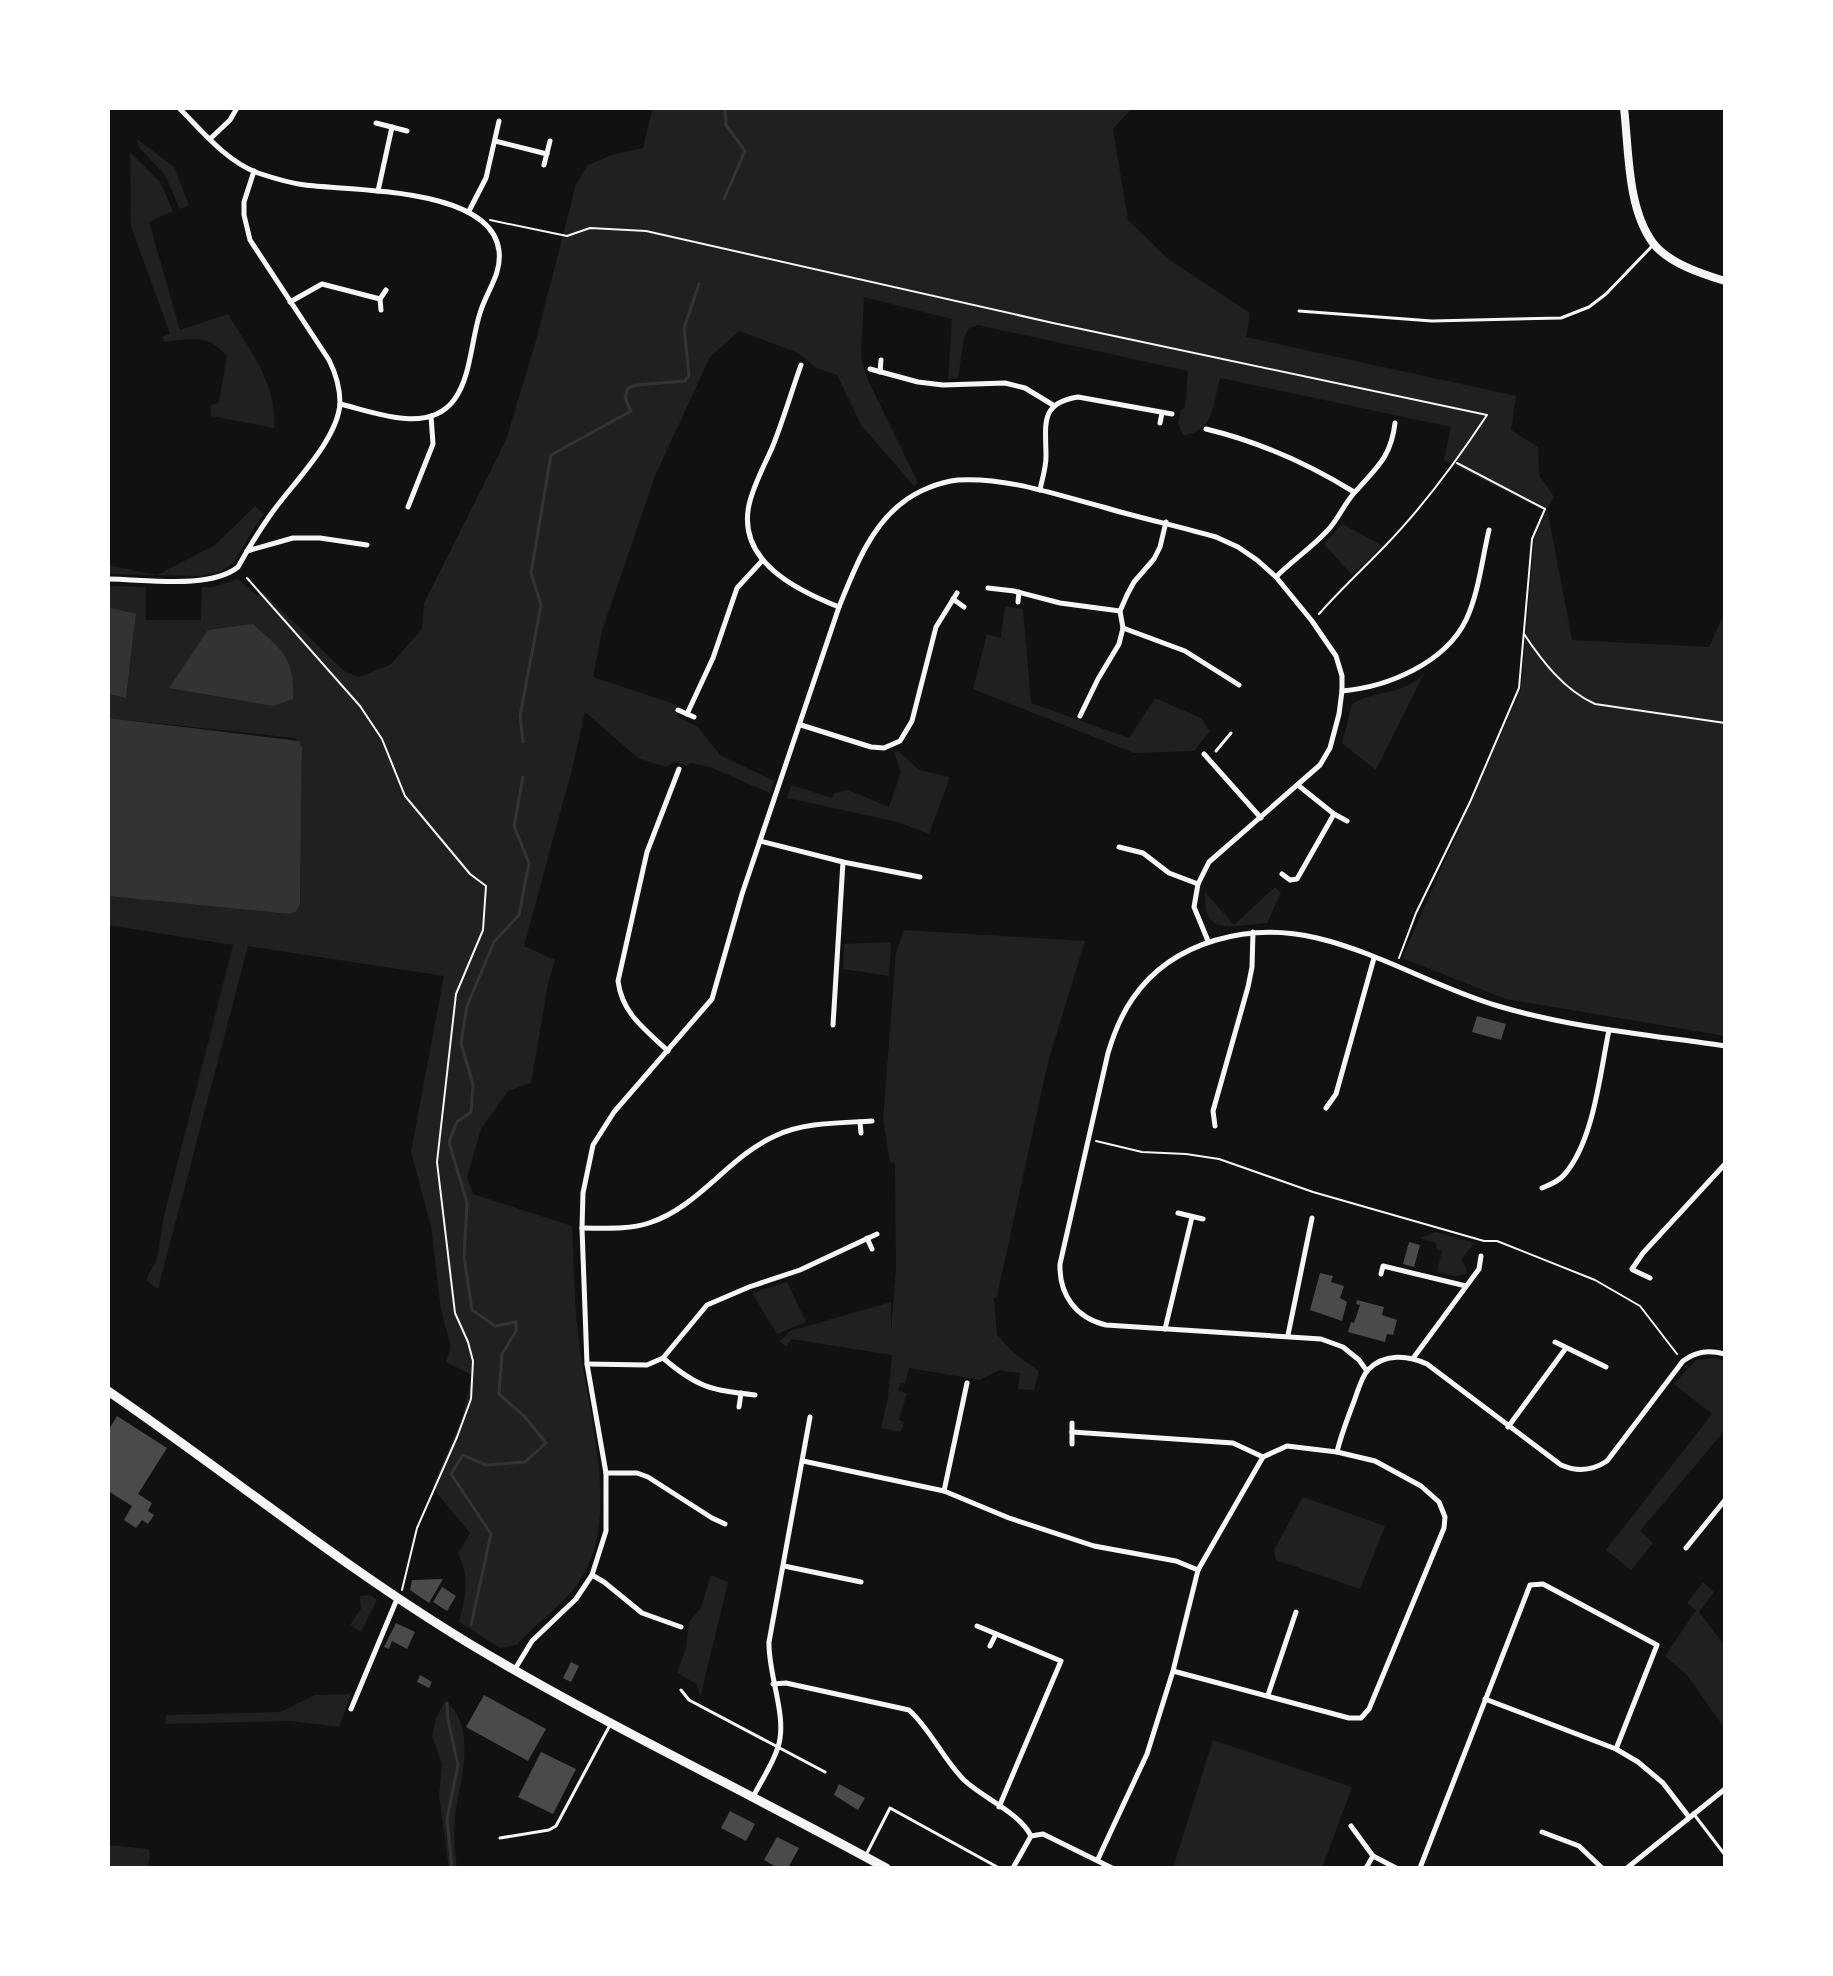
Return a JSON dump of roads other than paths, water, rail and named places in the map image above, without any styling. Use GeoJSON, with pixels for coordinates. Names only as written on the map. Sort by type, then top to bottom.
{"type":"FeatureCollection","features":[{"type":"Feature","properties":{"kind":"highway"},"geometry":{"type":"LineString","coordinates":[[108,1391],[398,1598],[470,1644],[882,1867]]}},
{"type":"Feature","properties":{"kind":"main road"},"geometry":{"type":"LineString","coordinates":[[1624,108],[1634,190],[1640,214],[1654,244],[1674,260],[1725,281]]}},
{"type":"Feature","properties":{"kind":"street"},"geometry":{"type":"LineString","coordinates":[[179,108],[210,139],[254,171],[306,185],[412,196],[469,211],[490,227],[498,243],[499,266],[480,311],[460,389],[449,406],[431,416],[409,419],[340,404]]}},
{"type":"Feature","properties":{"kind":"street"},"geometry":{"type":"LineString","coordinates":[[210,139],[230,120],[237,108]]}},
{"type":"Feature","properties":{"kind":"street"},"geometry":{"type":"LineString","coordinates":[[469,211],[486,178],[499,121]]}},
{"type":"Feature","properties":{"kind":"street"},"geometry":{"type":"LineString","coordinates":[[376,123],[407,131]]}},
{"type":"Feature","properties":{"kind":"street"},"geometry":{"type":"LineString","coordinates":[[378,191],[392,127]]}},
{"type":"Feature","properties":{"kind":"street"},"geometry":{"type":"LineString","coordinates":[[495,141],[547,154]]}},
{"type":"Feature","properties":{"kind":"street"},"geometry":{"type":"LineString","coordinates":[[544,165],[550,141]]}},
{"type":"Feature","properties":{"kind":"street"},"geometry":{"type":"LineString","coordinates":[[108,579],[208,580],[220,578],[238,567],[272,513],[328,438],[340,404],[337,378],[329,360],[255,251],[246,228],[244,202],[254,171]]}},
{"type":"Feature","properties":{"kind":"street"},"geometry":{"type":"LineString","coordinates":[[290,302],[322,284],[380,299]]}},
{"type":"Feature","properties":{"kind":"street"},"geometry":{"type":"LineString","coordinates":[[381,310],[380,299],[386,290]]}},
{"type":"Feature","properties":{"kind":"street"},"geometry":{"type":"LineString","coordinates":[[880,372],[881,360]]}},
{"type":"Feature","properties":{"kind":"street"},"geometry":{"type":"LineString","coordinates":[[801,365],[773,445],[749,501],[747,522],[751,544],[761,562],[810,594],[839,607]]}},
{"type":"Feature","properties":{"kind":"street"},"geometry":{"type":"LineString","coordinates":[[870,369],[918,382],[943,385],[1005,383],[1025,388],[1054,405]]}},
{"type":"Feature","properties":{"kind":"street"},"geometry":{"type":"LineString","coordinates":[[795,380],[805,384]]}},
{"type":"Feature","properties":{"kind":"street"},"geometry":{"type":"LineString","coordinates":[[1040,490],[1046,461],[1044,427],[1054,405],[1063,399],[1078,397],[1172,414]]}},
{"type":"Feature","properties":{"kind":"street"},"geometry":{"type":"LineString","coordinates":[[1160,423],[1162,413]]}},
{"type":"Feature","properties":{"kind":"street"},"geometry":{"type":"LineString","coordinates":[[408,507],[433,444],[431,416]]}},
{"type":"Feature","properties":{"kind":"street"},"geometry":{"type":"LineString","coordinates":[[1217,432],[1220,421]]}},
{"type":"Feature","properties":{"kind":"street"},"geometry":{"type":"LineString","coordinates":[[1276,577],[1326,532],[1354,492],[1379,468],[1394,434],[1395,423]]}},
{"type":"Feature","properties":{"kind":"street"},"geometry":{"type":"LineString","coordinates":[[1206,429],[1263,445],[1354,492]]}},
{"type":"Feature","properties":{"kind":"street"},"geometry":{"type":"LineString","coordinates":[[1394,434],[1404,435]]}},
{"type":"Feature","properties":{"kind":"street"},"geometry":{"type":"LineString","coordinates":[[422,470],[430,475]]}},
{"type":"Feature","properties":{"kind":"street"},"geometry":{"type":"LineString","coordinates":[[515,1669],[532,1641],[576,1599],[592,1575],[606,1531],[606,1473],[587,1364],[582,1228],[583,1193],[593,1145],[614,1112],[705,1009],[716,989],[760,841],[854,569],[888,515],[920,491],[957,480],[1040,490],[1216,537],[1238,547],[1276,577],[1336,656],[1342,676],[1339,714],[1330,748],[1320,765],[1209,862],[1198,884],[1194,907],[1208,941]]}},
{"type":"Feature","properties":{"kind":"street"},"geometry":{"type":"LineString","coordinates":[[1080,716],[1119,644],[1123,628],[1120,611],[1134,582],[1154,559],[1166,522]]}},
{"type":"Feature","properties":{"kind":"street"},"geometry":{"type":"LineString","coordinates":[[1342,691],[1368,688],[1389,681],[1441,651],[1456,637],[1467,618],[1489,530]]}},
{"type":"Feature","properties":{"kind":"street"},"geometry":{"type":"LineString","coordinates":[[247,551],[293,538],[320,538],[367,545]]}},
{"type":"Feature","properties":{"kind":"street"},"geometry":{"type":"LineString","coordinates":[[687,714],[713,658],[737,588],[761,562]]}},
{"type":"Feature","properties":{"kind":"street"},"geometry":{"type":"LineString","coordinates":[[988,588],[1019,592],[1060,603],[1120,611]]}},
{"type":"Feature","properties":{"kind":"street"},"geometry":{"type":"LineString","coordinates":[[1018,602],[1019,592]]}},
{"type":"Feature","properties":{"kind":"street"},"geometry":{"type":"LineString","coordinates":[[801,725],[871,747],[884,748],[900,741],[912,721],[936,627],[955,596],[964,607]]}},
{"type":"Feature","properties":{"kind":"street"},"geometry":{"type":"LineString","coordinates":[[1123,628],[1166,642],[1239,685]]}},
{"type":"Feature","properties":{"kind":"street"},"geometry":{"type":"LineString","coordinates":[[1207,666],[1212,658]]}},
{"type":"Feature","properties":{"kind":"street"},"geometry":{"type":"LineString","coordinates":[[1087,700],[1096,703]]}},
{"type":"Feature","properties":{"kind":"street"},"geometry":{"type":"LineString","coordinates":[[678,710],[694,717]]}},
{"type":"Feature","properties":{"kind":"street"},"geometry":{"type":"LineString","coordinates":[[1216,751],[1206,757],[1261,818]]}},
{"type":"Feature","properties":{"kind":"street"},"geometry":{"type":"LineString","coordinates":[[668,1051],[627,1012],[618,981],[647,852],[679,769]]}},
{"type":"Feature","properties":{"kind":"street"},"geometry":{"type":"LineString","coordinates":[[665,776],[674,780]]}},
{"type":"Feature","properties":{"kind":"street"},"geometry":{"type":"LineString","coordinates":[[1299,786],[1347,821]]}},
{"type":"Feature","properties":{"kind":"street"},"geometry":{"type":"LineString","coordinates":[[1282,874],[1290,880],[1297,879],[1334,814]]}},
{"type":"Feature","properties":{"kind":"street"},"geometry":{"type":"LineString","coordinates":[[760,841],[920,877]]}},
{"type":"Feature","properties":{"kind":"street"},"geometry":{"type":"LineString","coordinates":[[1119,847],[1143,853],[1169,873],[1198,884]]}},
{"type":"Feature","properties":{"kind":"street"},"geometry":{"type":"LineString","coordinates":[[833,1025],[843,862]]}},
{"type":"Feature","properties":{"kind":"street"},"geometry":{"type":"LineString","coordinates":[[1215,1126],[1213,1111],[1252,967],[1253,932]]}},
{"type":"Feature","properties":{"kind":"street"},"geometry":{"type":"LineString","coordinates":[[1367,1371],[1359,1360],[1334,1342],[1288,1335],[1120,1327],[1094,1322],[1073,1306],[1062,1287],[1060,1264],[1108,1053],[1126,1008],[1157,971],[1182,953],[1208,941],[1253,932],[1299,934],[1320,938],[1497,1006],[1609,1030],[1725,1046]]}},
{"type":"Feature","properties":{"kind":"street"},"geometry":{"type":"LineString","coordinates":[[1326,1108],[1336,1094],[1374,958]]}},
{"type":"Feature","properties":{"kind":"street"},"geometry":{"type":"LineString","coordinates":[[823,1011],[834,1012]]}},
{"type":"Feature","properties":{"kind":"street"},"geometry":{"type":"LineString","coordinates":[[1542,1188],[1563,1176],[1580,1149],[1588,1128],[1609,1030]]}},
{"type":"Feature","properties":{"kind":"street"},"geometry":{"type":"LineString","coordinates":[[582,1228],[648,1224],[676,1211],[746,1153],[778,1134],[799,1128],[872,1121]]}},
{"type":"Feature","properties":{"kind":"street"},"geometry":{"type":"LineString","coordinates":[[860,1122],[861,1133]]}},
{"type":"Feature","properties":{"kind":"street"},"geometry":{"type":"LineString","coordinates":[[1650,1278],[1631,1269],[1725,1164]]}},
{"type":"Feature","properties":{"kind":"street"},"geometry":{"type":"LineString","coordinates":[[1178,1213],[1203,1219]]}},
{"type":"Feature","properties":{"kind":"street"},"geometry":{"type":"LineString","coordinates":[[1165,1329],[1192,1217]]}},
{"type":"Feature","properties":{"kind":"street"},"geometry":{"type":"LineString","coordinates":[[1288,1335],[1312,1218]]}},
{"type":"Feature","properties":{"kind":"street"},"geometry":{"type":"LineString","coordinates":[[587,1364],[647,1365],[663,1358],[707,1305],[800,1270],[877,1234]]}},
{"type":"Feature","properties":{"kind":"street"},"geometry":{"type":"LineString","coordinates":[[867,1238],[872,1249]]}},
{"type":"Feature","properties":{"kind":"street"},"geometry":{"type":"LineString","coordinates":[[1414,1358],[1479,1269],[1481,1256]]}},
{"type":"Feature","properties":{"kind":"street"},"geometry":{"type":"LineString","coordinates":[[1381,1274],[1383,1266],[1466,1286]]}},
{"type":"Feature","properties":{"kind":"street"},"geometry":{"type":"LineString","coordinates":[[1555,1342],[1606,1367]]}},
{"type":"Feature","properties":{"kind":"street"},"geometry":{"type":"LineString","coordinates":[[1508,1427],[1566,1348]]}},
{"type":"Feature","properties":{"kind":"street"},"geometry":{"type":"LineString","coordinates":[[1337,1452],[1367,1371],[1389,1359],[1414,1358],[1427,1364],[1561,1465],[1583,1470],[1595,1467],[1607,1461],[1683,1361],[1695,1353],[1725,1354]]}},
{"type":"Feature","properties":{"kind":"street"},"geometry":{"type":"LineString","coordinates":[[663,1358],[698,1384],[718,1391],[755,1395]]}},
{"type":"Feature","properties":{"kind":"street"},"geometry":{"type":"LineString","coordinates":[[944,1491],[967,1383]]}},
{"type":"Feature","properties":{"kind":"street"},"geometry":{"type":"LineString","coordinates":[[739,1407],[741,1393]]}},
{"type":"Feature","properties":{"kind":"street"},"geometry":{"type":"LineString","coordinates":[[753,1797],[778,1748],[780,1721],[768,1660],[769,1642],[810,1417]]}},
{"type":"Feature","properties":{"kind":"street"},"geometry":{"type":"LineString","coordinates":[[1072,1423],[1072,1444]]}},
{"type":"Feature","properties":{"kind":"street"},"geometry":{"type":"LineString","coordinates":[[1072,1432],[1233,1443],[1263,1457]]}},
{"type":"Feature","properties":{"kind":"street"},"geometry":{"type":"LineString","coordinates":[[1098,1859],[1147,1754],[1173,1671],[1198,1570],[1263,1457],[1287,1446],[1337,1452],[1375,1461],[1421,1486],[1439,1502],[1445,1517],[1444,1528],[1366,1714],[1361,1718],[1349,1718],[1173,1671]]}},
{"type":"Feature","properties":{"kind":"street"},"geometry":{"type":"LineString","coordinates":[[803,1461],[944,1491],[1009,1518],[1094,1546],[1176,1561],[1198,1570]]}},
{"type":"Feature","properties":{"kind":"street"},"geometry":{"type":"LineString","coordinates":[[606,1473],[637,1473],[648,1477],[725,1524]]}},
{"type":"Feature","properties":{"kind":"street"},"geometry":{"type":"LineString","coordinates":[[1686,1548],[1725,1500]]}},
{"type":"Feature","properties":{"kind":"street"},"geometry":{"type":"LineString","coordinates":[[712,1518],[716,1509]]}},
{"type":"Feature","properties":{"kind":"street"},"geometry":{"type":"LineString","coordinates":[[783,1566],[861,1582]]}},
{"type":"Feature","properties":{"kind":"street"},"geometry":{"type":"LineString","coordinates":[[592,1575],[642,1613],[681,1627]]}},
{"type":"Feature","properties":{"kind":"street"},"geometry":{"type":"LineString","coordinates":[[1420,1868],[1528,1588],[1535,1583],[1543,1584],[1657,1645],[1616,1749]]}},
{"type":"Feature","properties":{"kind":"street"},"geometry":{"type":"LineString","coordinates":[[351,1709],[398,1598]]}},
{"type":"Feature","properties":{"kind":"street"},"geometry":{"type":"LineString","coordinates":[[1268,1695],[1296,1612]]}},
{"type":"Feature","properties":{"kind":"street"},"geometry":{"type":"LineString","coordinates":[[670,1624],[673,1614]]}},
{"type":"Feature","properties":{"kind":"street"},"geometry":{"type":"LineString","coordinates":[[977,1626],[1061,1661],[999,1807]]}},
{"type":"Feature","properties":{"kind":"street"},"geometry":{"type":"LineString","coordinates":[[990,1646],[996,1634]]}},
{"type":"Feature","properties":{"kind":"street"},"geometry":{"type":"LineString","coordinates":[[773,1684],[786,1683],[909,1710],[961,1777],[1021,1821],[1031,1836]]}},
{"type":"Feature","properties":{"kind":"street"},"geometry":{"type":"LineString","coordinates":[[1485,1699],[1616,1749],[1663,1783],[1691,1815]]}},
{"type":"Feature","properties":{"kind":"street"},"geometry":{"type":"LineString","coordinates":[[1627,1868],[1725,1789]]}},
{"type":"Feature","properties":{"kind":"street"},"geometry":{"type":"LineString","coordinates":[[1351,1826],[1373,1856],[1396,1868]]}},
{"type":"Feature","properties":{"kind":"street"},"geometry":{"type":"LineString","coordinates":[[1542,1832],[1579,1846],[1602,1868]]}},
{"type":"Feature","properties":{"kind":"street"},"geometry":{"type":"LineString","coordinates":[[1031,1836],[1050,1835],[1112,1868]]}},
{"type":"Feature","properties":{"kind":"street"},"geometry":{"type":"LineString","coordinates":[[1013,1868],[1031,1836]]}},
{"type":"Feature","properties":{"kind":"street"},"geometry":{"type":"LineString","coordinates":[[1352,1843],[1358,1838]]}},
{"type":"Feature","properties":{"kind":"street"},"geometry":{"type":"LineString","coordinates":[[1366,1868],[1373,1856]]}},
{"type":"Feature","properties":{"kind":"lane"},"geometry":{"type":"LineString","coordinates":[[1299,311],[1432,321],[1561,318],[1589,307],[1606,294],[1654,244]]}},
{"type":"Feature","properties":{"kind":"lane"},"geometry":{"type":"LineString","coordinates":[[1216,751],[1231,733]]}},
{"type":"Feature","properties":{"kind":"lane"},"geometry":{"type":"LineString","coordinates":[[681,1690],[689,1700],[825,1772]]}},
{"type":"Feature","properties":{"kind":"lane"},"geometry":{"type":"LineString","coordinates":[[500,1838],[549,1830],[556,1826],[612,1723]]}},
{"type":"Feature","properties":{"kind":"lane"},"geometry":{"type":"LineString","coordinates":[[865,1857],[890,1808],[999,1868]]}},
{"type":"Feature","properties":{"kind":"lane"},"geometry":{"type":"LineString","coordinates":[[1691,1815],[1725,1855]]}},
{"type":"Feature","properties":{"kind":"waterway"},"geometry":{"type":"LineString","coordinates":[[724,199],[745,151],[726,125],[725,108]]}},
{"type":"Feature","properties":{"kind":"waterway"},"geometry":{"type":"LineString","coordinates":[[523,742],[520,716],[541,605],[531,573],[551,455],[631,411],[625,398],[628,388],[685,381],[689,375],[684,328],[699,284]]}},
{"type":"Feature","properties":{"kind":"waterway"},"geometry":{"type":"LineString","coordinates":[[471,1625],[491,1534],[451,1474],[463,1455],[486,1465],[525,1462],[546,1443],[524,1416],[499,1394],[502,1354],[516,1331],[516,1322],[495,1326],[472,1310],[464,1257],[467,1203],[449,1142],[457,1122],[471,1112],[473,1085],[461,1043],[467,1006],[494,942],[519,915],[529,863],[514,826],[523,777]]}},
{"type":"Feature","properties":{"kind":"waterway"},"geometry":{"type":"LineString","coordinates":[[447,1703],[458,1765],[447,1819],[452,1868]]}}]}
